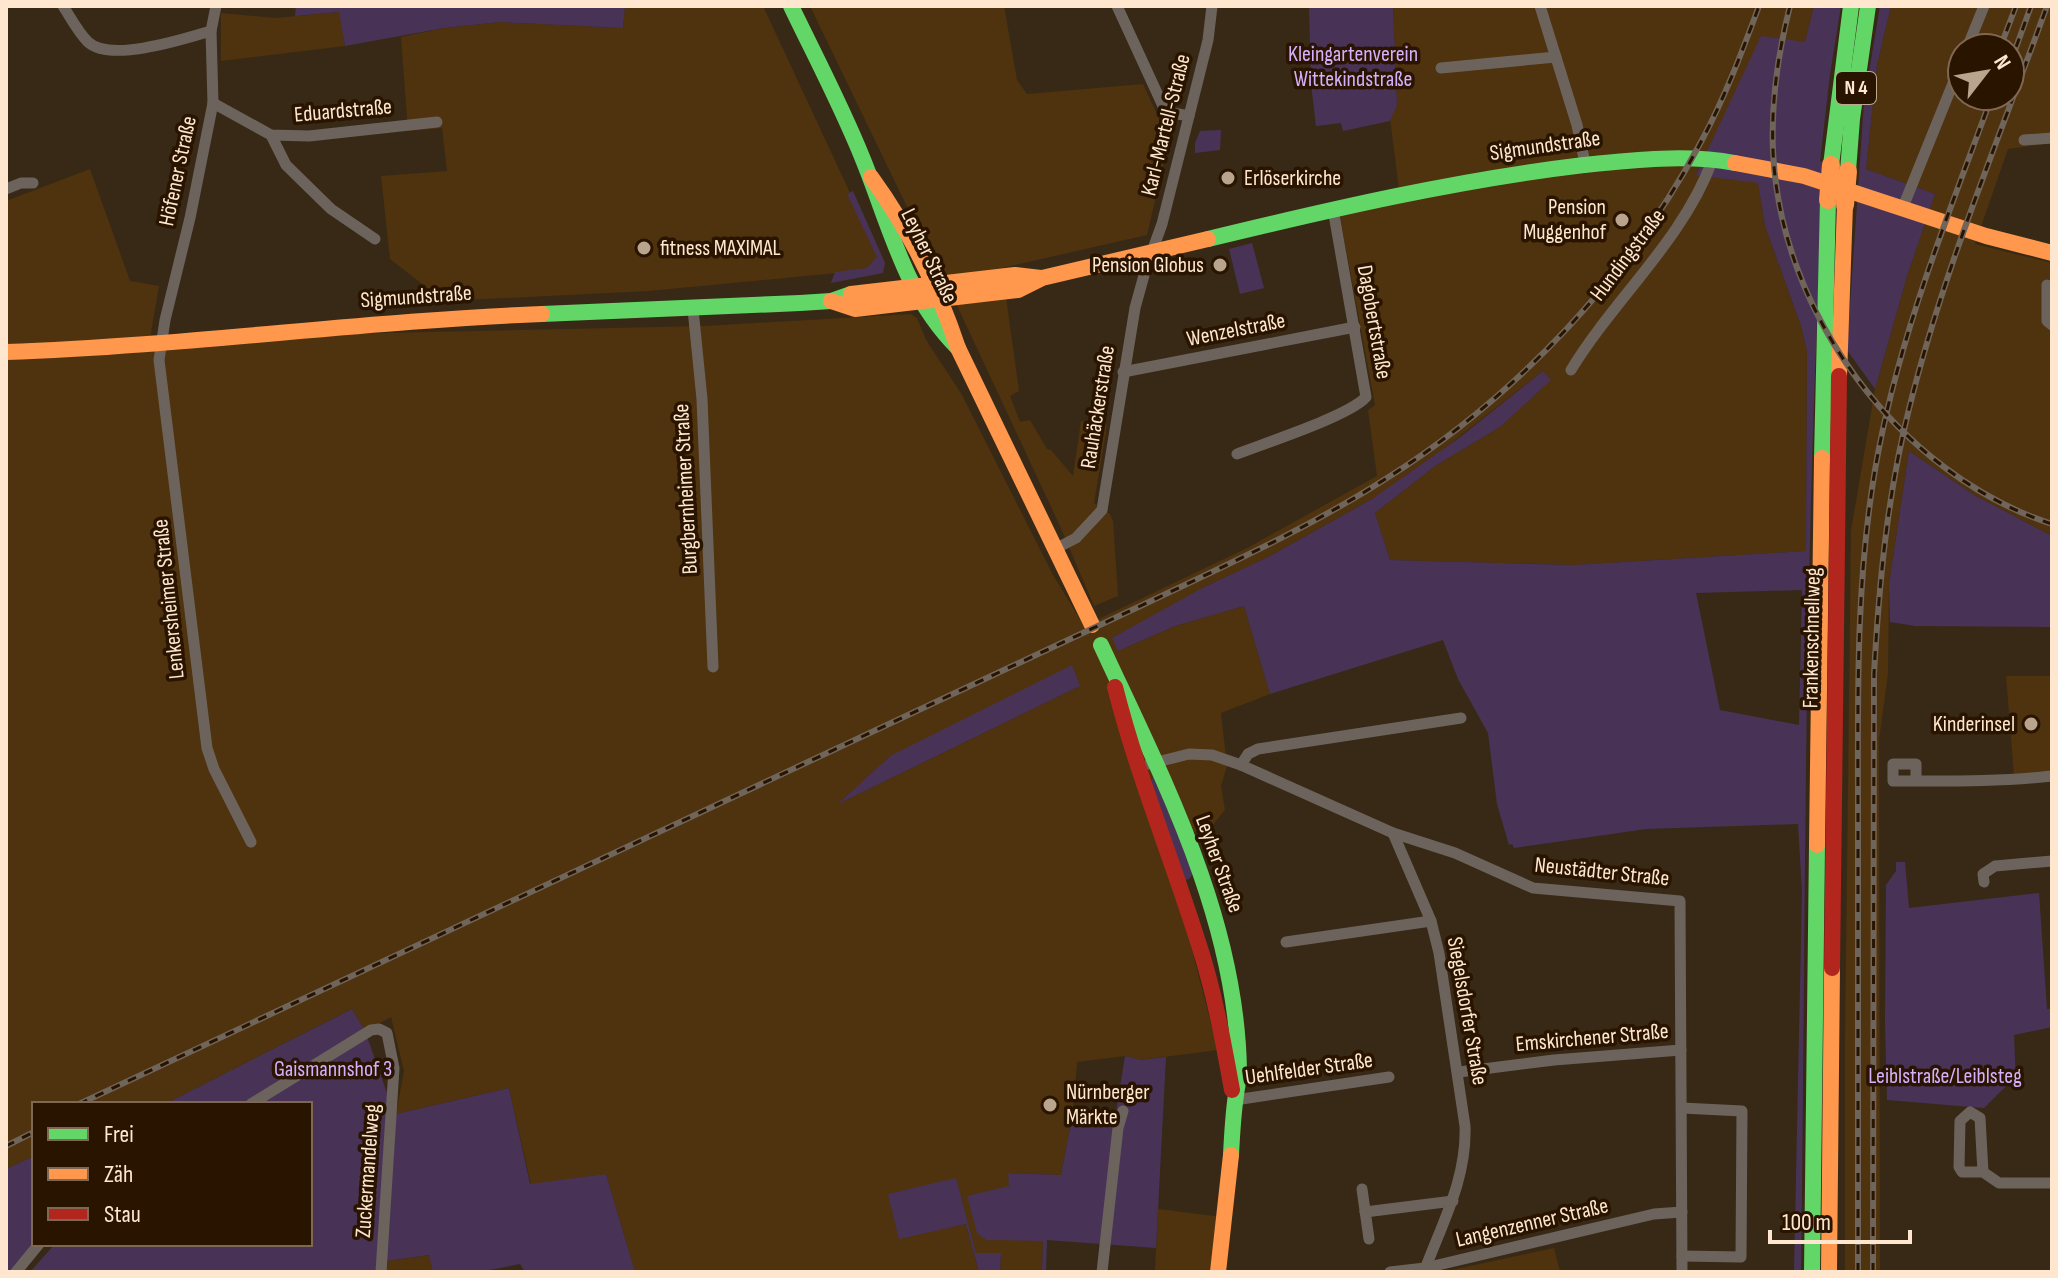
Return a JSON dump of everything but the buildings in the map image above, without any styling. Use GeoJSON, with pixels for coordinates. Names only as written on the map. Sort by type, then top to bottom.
{"type":"FeatureCollection","features":[{"type":"Feature","properties":{"kind":"main road","name":"Leyher Straße"},"geometry":{"type":"LineString","coordinates":[[791,6],[871,177],[896,211],[927,294],[958,348],[1092,625]]}},
{"type":"Feature","properties":{"kind":"main road","name":"Frankenschnellweg"},"geometry":{"type":"LineString","coordinates":[[1812,1272],[1823,330],[1837,203],[1851,6]]}},
{"type":"Feature","properties":{"kind":"main road","name":"Frankenschnellweg"},"geometry":{"type":"LineString","coordinates":[[1839,168],[1854,104],[1868,6]]}},
{"type":"Feature","properties":{"kind":"main road","name":"Sigmundstraße"},"geometry":{"type":"LineString","coordinates":[[6,352],[80,350],[416,320],[831,301],[853,293],[927,294],[1015,275],[1042,278],[1333,209],[1525,172],[1585,163],[1657,158],[1712,161],[1804,176],[1986,236],[2052,253]]}},
{"type":"Feature","properties":{"kind":"main road","name":"Frankenschnellweg"},"geometry":{"type":"LineString","coordinates":[[1829,1272],[1839,337],[1837,203]]}},
{"type":"Feature","properties":{"kind":"main road","name":"Leyher Straße"},"geometry":{"type":"LineString","coordinates":[[1104,651],[1123,723],[1146,765],[1199,943],[1218,1014],[1235,1100],[1218,1272]]}},
{"type":"Feature","properties":{"kind":"street"},"geometry":{"type":"LineString","coordinates":[[63,6],[90,44],[104,51],[172,42],[211,31]]}},
{"type":"Feature","properties":{"kind":"street","name":"Höfener Straße"},"geometry":{"type":"LineString","coordinates":[[161,343],[213,103],[211,31],[216,6]]}},
{"type":"Feature","properties":{"kind":"street"},"geometry":{"type":"LineString","coordinates":[[1117,6],[1163,106],[1173,113],[1189,116]]}},
{"type":"Feature","properties":{"kind":"street","name":"Karl-Martell-Straße"},"geometry":{"type":"LineString","coordinates":[[1153,251],[1208,40],[1212,6]]}},
{"type":"Feature","properties":{"kind":"street"},"geometry":{"type":"LineString","coordinates":[[1540,6],[1577,125],[1585,163]]}},
{"type":"Feature","properties":{"kind":"street"},"geometry":{"type":"LineString","coordinates":[[1973,32],[1984,6]]}},
{"type":"Feature","properties":{"kind":"street"},"geometry":{"type":"LineString","coordinates":[[1441,68],[1556,57]]}},
{"type":"Feature","properties":{"kind":"street"},"geometry":{"type":"LineString","coordinates":[[1903,207],[1946,101]]}},
{"type":"Feature","properties":{"kind":"street","name":"Eduardstraße"},"geometry":{"type":"LineString","coordinates":[[213,103],[271,135],[309,136],[437,122]]}},
{"type":"Feature","properties":{"kind":"street"},"geometry":{"type":"LineString","coordinates":[[271,135],[286,165],[331,209],[375,239]]}},
{"type":"Feature","properties":{"kind":"street"},"geometry":{"type":"LineString","coordinates":[[2024,140],[2052,138]]}},
{"type":"Feature","properties":{"kind":"street","name":"Hundingstraße"},"geometry":{"type":"LineString","coordinates":[[1571,370],[1590,338],[1681,220],[1712,161]]}},
{"type":"Feature","properties":{"kind":"street"},"geometry":{"type":"LineString","coordinates":[[6,189],[21,183],[33,183]]}},
{"type":"Feature","properties":{"kind":"street","name":"Dagobertstraße"},"geometry":{"type":"LineString","coordinates":[[1237,454],[1309,427],[1362,402],[1366,392],[1333,209]]}},
{"type":"Feature","properties":{"kind":"street","name":"Rauhäckerstraße"},"geometry":{"type":"LineString","coordinates":[[1055,549],[1076,538],[1102,510],[1123,372],[1141,286],[1153,251]]}},
{"type":"Feature","properties":{"kind":"street"},"geometry":{"type":"LineString","coordinates":[[2047,285],[2047,321],[2052,325]]}},
{"type":"Feature","properties":{"kind":"street","name":"Burgbernheimer Straße"},"geometry":{"type":"LineString","coordinates":[[693,309],[702,399],[713,667]]}},
{"type":"Feature","properties":{"kind":"street","name":"Wenzelstraße"},"geometry":{"type":"LineString","coordinates":[[1123,372],[1355,327]]}},
{"type":"Feature","properties":{"kind":"street","name":"Lenkersheimer Straße"},"geometry":{"type":"LineString","coordinates":[[161,343],[160,370],[181,520],[205,737],[214,769],[251,842]]}},
{"type":"Feature","properties":{"kind":"street"},"geometry":{"type":"LineString","coordinates":[[1241,765],[1248,754],[1258,749],[1461,718]]}},
{"type":"Feature","properties":{"kind":"street","name":"Neustädter Straße"},"geometry":{"type":"LineString","coordinates":[[1146,765],[1200,754],[1212,755],[1393,833],[1455,853],[1533,888],[1680,901],[1682,1272]]}},
{"type":"Feature","properties":{"kind":"street"},"geometry":{"type":"LineString","coordinates":[[1916,781],[2052,776]]}},
{"type":"Feature","properties":{"kind":"street","name":"Siegelsdorfer Straße"},"geometry":{"type":"LineString","coordinates":[[1393,833],[1431,921],[1439,953],[1459,1072],[1466,1151],[1453,1201],[1424,1270]]}},
{"type":"Feature","properties":{"kind":"street"},"geometry":{"type":"LineString","coordinates":[[1984,882],[1983,874],[1995,866],[2052,861]]}},
{"type":"Feature","properties":{"kind":"street"},"geometry":{"type":"LineString","coordinates":[[1286,942],[1431,921]]}},
{"type":"Feature","properties":{"kind":"street","name":"Zuckermandelweg"},"geometry":{"type":"LineString","coordinates":[[254,1102],[371,1030],[379,1029],[387,1033],[394,1068],[381,1272]]}},
{"type":"Feature","properties":{"kind":"street","name":"Emskirchener Straße"},"geometry":{"type":"LineString","coordinates":[[1459,1072],[1554,1060],[1681,1050]]}},
{"type":"Feature","properties":{"kind":"street","name":"Uehlfelder Straße"},"geometry":{"type":"LineString","coordinates":[[1235,1100],[1389,1077]]}},
{"type":"Feature","properties":{"kind":"street"},"geometry":{"type":"LineString","coordinates":[[1682,1108],[1742,1111],[1741,1257],[1682,1256]]}},
{"type":"Feature","properties":{"kind":"street"},"geometry":{"type":"LineString","coordinates":[[1102,1272],[1118,1128],[1123,1111]]}},
{"type":"Feature","properties":{"kind":"street"},"geometry":{"type":"LineString","coordinates":[[1983,1172],[1980,1118],[1970,1112],[1960,1121],[1959,1167],[1967,1174],[1983,1172],[1999,1183],[2052,1183]]}},
{"type":"Feature","properties":{"kind":"street"},"geometry":{"type":"LineString","coordinates":[[1362,1189],[1369,1239]]}},
{"type":"Feature","properties":{"kind":"street"},"geometry":{"type":"LineString","coordinates":[[1365,1212],[1453,1201]]}},
{"type":"Feature","properties":{"kind":"street","name":"Langenzenner Straße"},"geometry":{"type":"LineString","coordinates":[[1390,1272],[1424,1270],[1654,1214],[1682,1212]]}},
{"type":"Feature","properties":{"kind":"street"},"geometry":{"type":"LineString","coordinates":[[16,1272],[37,1246]]}},
{"type":"Feature","properties":{"kind":"shaded area"},"geometry":{"type":"Polygon","coordinates":[[[625,6],[763,6],[879,255],[868,270],[649,291],[444,301],[390,259],[381,176],[447,171],[442,128],[408,131],[401,37],[444,28],[500,22],[623,28],[625,6]]]}},
{"type":"Feature","properties":{"kind":"shaded area"},"geometry":{"type":"Polygon","coordinates":[[[810,6],[1004,6],[1017,80],[1027,94],[1143,84],[1161,123],[1165,157],[1147,235],[1002,268],[1019,391],[1010,396],[1020,422],[1030,420],[1047,449],[1073,476],[1081,421],[1107,425],[1094,503],[1110,514],[1113,521],[1118,596],[1094,606],[932,252],[810,6]]]}},
{"type":"Feature","properties":{"kind":"shaded area"},"geometry":{"type":"Polygon","coordinates":[[[1393,6],[1814,6],[1805,42],[1727,114],[1696,174],[1758,182],[1765,226],[1801,326],[1807,351],[1806,551],[1575,565],[1390,560],[1375,513],[1435,466],[1500,427],[1550,380],[1543,371],[1417,470],[1268,557],[1202,588],[1118,651],[1175,626],[1244,606],[1270,694],[1221,713],[1227,766],[1221,786],[1225,810],[1211,827],[1168,840],[1186,927],[1218,1050],[1141,1060],[1125,1056],[1077,1062],[1073,1112],[1061,1175],[1009,1173],[1009,1186],[1043,1241],[1042,1272],[1000,1272],[1001,1254],[976,1253],[956,1179],[889,1194],[899,1238],[966,1224],[979,1272],[635,1272],[606,1174],[531,1185],[509,1088],[396,1114],[404,1071],[391,1017],[365,1031],[352,1009],[169,1102],[32,1102],[32,1157],[6,1169],[6,201],[90,169],[130,281],[159,286],[150,338],[704,326],[911,314],[917,318],[926,340],[962,395],[1053,575],[1084,626],[1247,548],[1377,476],[1368,410],[1375,405],[1339,211],[1400,198],[1390,118],[1397,105],[1393,6]],[[1080,686],[890,756],[841,802],[1080,686]]]}},
{"type":"Feature","properties":{"kind":"shaded area"},"geometry":{"type":"Polygon","coordinates":[[[1891,6],[2052,6],[2052,143],[2008,149],[1975,244],[2052,263],[2052,536],[1974,495],[1909,451],[1889,584],[1888,674],[1879,740],[1880,1272],[1845,1272],[1851,531],[1875,389],[1907,276],[1935,194],[1866,169],[1877,65],[1891,6]]]}},
{"type":"Feature","properties":{"kind":"shaded area"},"geometry":{"type":"Polygon","coordinates":[[[340,12],[345,46],[221,61],[221,13],[276,18],[340,12]]]}},
{"type":"Feature","properties":{"kind":"shaded area","name":"Kinderinsel"},"geometry":{"type":"Polygon","coordinates":[[[2006,676],[2052,676],[2052,773],[2014,775],[2006,676]]]}},
{"type":"Feature","properties":{"kind":"shaded area"},"geometry":{"type":"Polygon","coordinates":[[[1158,1209],[1223,1217],[1218,1272],[1155,1272],[1158,1209]]]}},
{"type":"Feature","properties":{"kind":"shaded area"},"geometry":{"type":"Polygon","coordinates":[[[1554,1248],[1560,1272],[1442,1272],[1554,1248]]]}},
{"type":"Feature","properties":{"kind":"shaded area"},"geometry":{"type":"Polygon","coordinates":[[[430,1255],[433,1272],[385,1272],[386,1261],[430,1255]]]}},
{"type":"Feature","properties":{"kind":"green space"},"geometry":{"type":"Polygon","coordinates":[[[296,6],[625,6],[623,28],[500,22],[444,28],[345,46],[339,12],[295,16],[296,6]]]}},
{"type":"Feature","properties":{"kind":"green space","name":"Kleingartenverein Wittekindstraße"},"geometry":{"type":"Polygon","coordinates":[[[1309,6],[1393,6],[1397,105],[1390,121],[1343,131],[1341,123],[1316,126],[1311,84],[1309,6]]]}},
{"type":"Feature","properties":{"kind":"green space"},"geometry":{"type":"Polygon","coordinates":[[[1814,6],[1841,6],[1820,161],[1825,164],[1809,579],[1801,1272],[1794,1272],[1802,892],[1798,824],[1646,829],[1514,848],[1512,844],[1509,845],[1497,804],[1488,733],[1458,679],[1443,640],[1270,694],[1244,606],[1175,626],[1118,651],[1112,638],[1372,499],[1459,438],[1543,371],[1551,380],[1500,427],[1435,466],[1375,513],[1390,560],[1574,565],[1806,551],[1807,351],[1801,326],[1765,226],[1758,183],[1696,175],[1761,36],[1805,42],[1814,6]],[[1802,590],[1696,593],[1720,710],[1799,725],[1802,590]]]}},
{"type":"Feature","properties":{"kind":"green space"},"geometry":{"type":"Polygon","coordinates":[[[1880,6],[1891,6],[1877,65],[1866,169],[1935,194],[1907,276],[1875,389],[1847,350],[1864,102],[1880,6]]]}},
{"type":"Feature","properties":{"kind":"green space"},"geometry":{"type":"Polygon","coordinates":[[[1221,130],[1220,150],[1195,153],[1200,131],[1221,130]]]}},
{"type":"Feature","properties":{"kind":"green space"},"geometry":{"type":"Polygon","coordinates":[[[853,191],[885,263],[883,273],[831,283],[835,272],[867,268],[877,257],[847,194],[853,191]]]}},
{"type":"Feature","properties":{"kind":"green space"},"geometry":{"type":"Polygon","coordinates":[[[1252,243],[1264,288],[1240,294],[1229,249],[1252,243]]]}},
{"type":"Feature","properties":{"kind":"green space"},"geometry":{"type":"Polygon","coordinates":[[[1909,451],[1974,495],[2052,536],[2052,627],[1916,626],[1890,622],[1889,584],[1909,451]]]}},
{"type":"Feature","properties":{"kind":"green space"},"geometry":{"type":"Polygon","coordinates":[[[1072,665],[1080,686],[838,804],[890,756],[1072,665]]]}},
{"type":"Feature","properties":{"kind":"green space"},"geometry":{"type":"Polygon","coordinates":[[[1153,776],[1191,864],[1192,875],[1189,879],[1185,880],[1150,789],[1153,776]]]}},
{"type":"Feature","properties":{"kind":"green space","name":"Leiblstraße/Leiblsteg"},"geometry":{"type":"Polygon","coordinates":[[[1896,862],[1905,862],[1909,908],[2039,893],[2047,1009],[2052,1009],[2052,1027],[2014,1035],[2016,1084],[2006,1086],[1984,1108],[1887,1100],[1886,885],[1896,871],[1896,862]]]}},
{"type":"Feature","properties":{"kind":"green space","name":"Gaismannshof 3"},"geometry":{"type":"Polygon","coordinates":[[[352,1009],[365,1031],[388,1096],[376,1272],[30,1272],[53,1246],[312,1246],[312,1102],[169,1102],[352,1009]]]}},
{"type":"Feature","properties":{"kind":"green space"},"geometry":{"type":"Polygon","coordinates":[[[1125,1056],[1141,1060],[1166,1057],[1156,1248],[1047,1240],[1046,1272],[1042,1272],[1043,1241],[986,1240],[977,1233],[967,1196],[1009,1186],[1008,1173],[1061,1175],[1073,1112],[1115,1118],[1125,1056]]]}},
{"type":"Feature","properties":{"kind":"green space"},"geometry":{"type":"Polygon","coordinates":[[[509,1088],[530,1184],[606,1174],[635,1272],[525,1272],[520,1264],[479,1272],[433,1272],[429,1255],[386,1261],[396,1114],[509,1088]]]}},
{"type":"Feature","properties":{"kind":"green space"},"geometry":{"type":"Polygon","coordinates":[[[32,1157],[32,1245],[9,1272],[6,1272],[6,1169],[32,1157]]]}},
{"type":"Feature","properties":{"kind":"green space"},"geometry":{"type":"Polygon","coordinates":[[[956,1178],[976,1253],[1001,1253],[1000,1272],[979,1272],[966,1224],[899,1239],[888,1194],[956,1178]]]}},
{"type":"Feature","properties":{"kind":"railway"},"geometry":{"type":"LineString","coordinates":[[83,1102],[1211,572],[1300,528],[1387,478],[1481,410],[1525,371],[1605,285],[1641,238],[1702,140],[1726,91],[1759,6]]}},
{"type":"Feature","properties":{"kind":"railway"},"geometry":{"type":"LineString","coordinates":[[1790,6],[1776,78],[1773,151],[1781,211],[1798,270],[1824,327],[1857,379],[1898,426],[1944,467],[1996,500],[2052,524]]}},
{"type":"Feature","properties":{"kind":"railway"},"geometry":{"type":"LineString","coordinates":[[2006,32],[2016,6]]}},
{"type":"Feature","properties":{"kind":"railway"},"geometry":{"type":"LineString","coordinates":[[2022,32],[2031,6]]}},
{"type":"Feature","properties":{"kind":"railway"},"geometry":{"type":"LineString","coordinates":[[1873,1272],[1874,674],[1881,574],[1890,508],[1901,442],[1938,307],[2047,6]]}},
{"type":"Feature","properties":{"kind":"railway"},"geometry":{"type":"LineString","coordinates":[[1858,1272],[1858,692],[1864,558],[1875,470],[1896,374],[1941,234],[1986,112]]}},
{"type":"Feature","properties":{"kind":"railway"},"geometry":{"type":"LineString","coordinates":[[6,1146],[32,1133]]}},
{"type":"Feature","properties":{"kind":"traffic: fast"},"geometry":{"type":"LineString","coordinates":[[791,6],[854,138],[911,282],[924,305],[958,348]]}},
{"type":"Feature","properties":{"kind":"traffic: fast"},"geometry":{"type":"LineString","coordinates":[[1831,165],[1851,6]]}},
{"type":"Feature","properties":{"kind":"traffic: fast"},"geometry":{"type":"LineString","coordinates":[[1848,171],[1868,6]]}},
{"type":"Feature","properties":{"kind":"traffic: fast"},"geometry":{"type":"LineString","coordinates":[[1208,239],[1395,196],[1536,171],[1660,159],[1735,163]]}},
{"type":"Feature","properties":{"kind":"traffic: fast"},"geometry":{"type":"LineString","coordinates":[[1822,458],[1828,200]]}},
{"type":"Feature","properties":{"kind":"traffic: fast"},"geometry":{"type":"LineString","coordinates":[[542,314],[831,301],[851,294]]}},
{"type":"Feature","properties":{"kind":"traffic: fast"},"geometry":{"type":"LineString","coordinates":[[1101,645],[1192,851],[1225,959],[1235,1015],[1239,1071],[1231,1155]]}},
{"type":"Feature","properties":{"kind":"traffic: fast"},"geometry":{"type":"LineString","coordinates":[[1812,1272],[1817,845]]}},
{"type":"Feature","properties":{"kind":"traffic: slow"},"geometry":{"type":"LineString","coordinates":[[1735,163],[1804,176],[1986,236],[2052,253]]}},
{"type":"Feature","properties":{"kind":"traffic: slow"},"geometry":{"type":"LineString","coordinates":[[1828,200],[1831,165]]}},
{"type":"Feature","properties":{"kind":"traffic: slow"},"geometry":{"type":"LineString","coordinates":[[1845,205],[1848,171]]}},
{"type":"Feature","properties":{"kind":"traffic: slow"},"geometry":{"type":"LineString","coordinates":[[871,177],[921,259],[958,348],[1092,625]]}},
{"type":"Feature","properties":{"kind":"traffic: slow"},"geometry":{"type":"LineString","coordinates":[[1839,376],[1845,205]]}},
{"type":"Feature","properties":{"kind":"traffic: slow"},"geometry":{"type":"LineString","coordinates":[[831,301],[855,309],[1018,290],[1042,278],[1208,239]]}},
{"type":"Feature","properties":{"kind":"traffic: slow"},"geometry":{"type":"LineString","coordinates":[[851,294],[1015,275],[1041,278]]}},
{"type":"Feature","properties":{"kind":"traffic: slow"},"geometry":{"type":"LineString","coordinates":[[6,352],[140,345],[542,314]]}},
{"type":"Feature","properties":{"kind":"traffic: slow"},"geometry":{"type":"LineString","coordinates":[[1817,845],[1822,458]]}},
{"type":"Feature","properties":{"kind":"traffic: slow"},"geometry":{"type":"LineString","coordinates":[[1829,1272],[1832,968]]}},
{"type":"Feature","properties":{"kind":"traffic: slow"},"geometry":{"type":"LineString","coordinates":[[1218,1272],[1231,1155]]}},
{"type":"Feature","properties":{"kind":"traffic: jam"},"geometry":{"type":"LineString","coordinates":[[1832,968],[1839,376]]}},
{"type":"Feature","properties":{"kind":"traffic: jam"},"geometry":{"type":"LineString","coordinates":[[1115,687],[1133,751],[1204,960],[1232,1090]]}},
{"type":"Feature","properties":{"kind":"place","name":"Erlöserkirche"},"geometry":{"type":"Point","coordinates":[1228,178]}},
{"type":"Feature","properties":{"kind":"place","name":"Pension Muggenhof"},"geometry":{"type":"Point","coordinates":[1622,220]}},
{"type":"Feature","properties":{"kind":"place","name":"fitness MAXIMAL"},"geometry":{"type":"Point","coordinates":[644,248]}},
{"type":"Feature","properties":{"kind":"place","name":"Pension Globus"},"geometry":{"type":"Point","coordinates":[1220,265]}},
{"type":"Feature","properties":{"kind":"place","name":"Kinderinsel"},"geometry":{"type":"Point","coordinates":[2031,724]}},
{"type":"Feature","properties":{"kind":"place","name":"Nürnberger Märkte"},"geometry":{"type":"Point","coordinates":[1050,1105]}}]}
